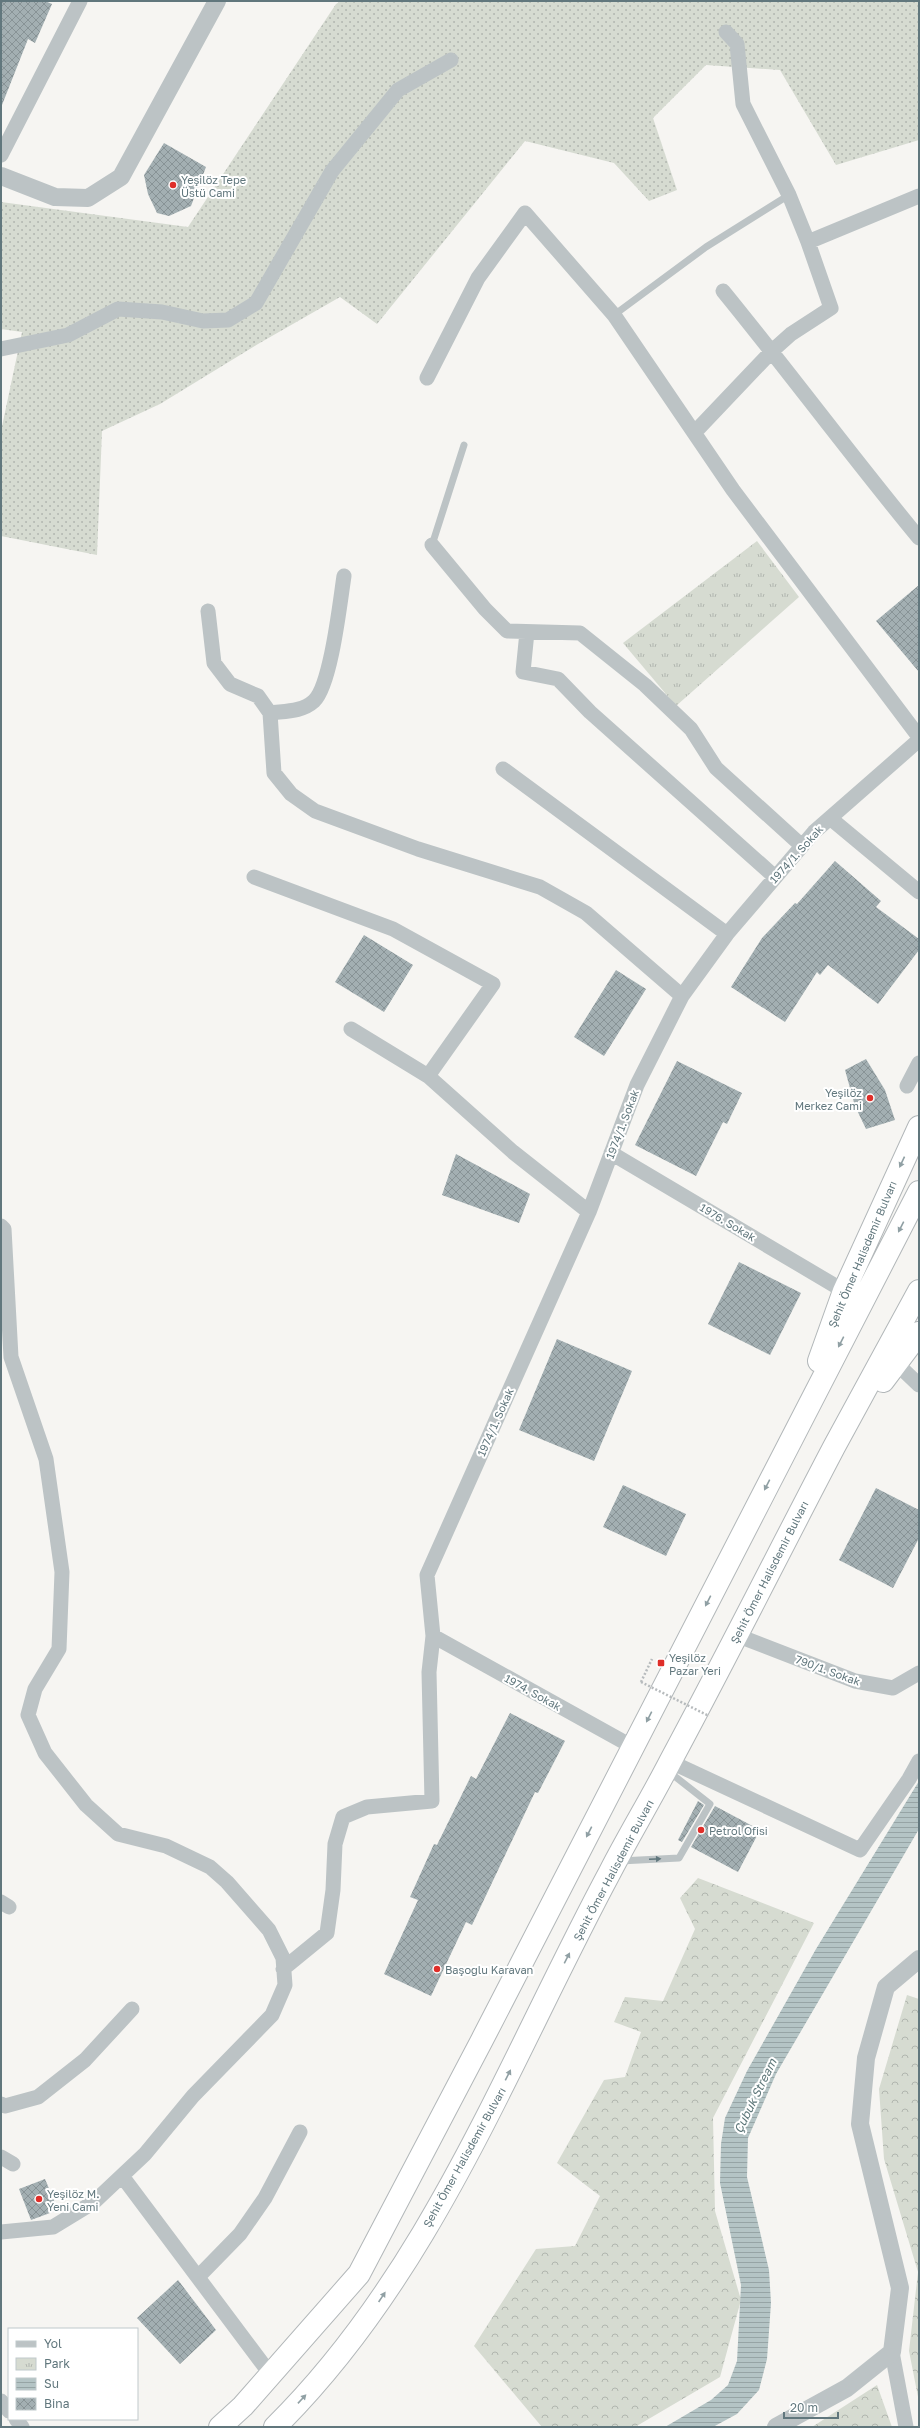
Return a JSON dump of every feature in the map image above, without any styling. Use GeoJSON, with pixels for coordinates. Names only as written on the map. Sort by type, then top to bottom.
{"type":"FeatureCollection","features":[{"type":"Feature","properties":{"kind":"highway","name":"Şehit Ömer Halisdemir Bulvarı"},"geometry":{"type":"LineString","coordinates":[[785,1451],[844,1291],[919,1127]]}},
{"type":"Feature","properties":{"kind":"highway","name":"Şehit Ömer Halisdemir Bulvarı"},"geometry":{"type":"LineString","coordinates":[[220,2427],[243,2406],[359,2274],[482,2040],[919,1192]]}},
{"type":"Feature","properties":{"kind":"highway","name":"Şehit Ömer Halisdemir Bulvarı"},"geometry":{"type":"LineString","coordinates":[[283,2424],[361,2329],[427,2225],[506,2079],[616,1861],[668,1766],[835,1444],[919,1291]]}},
{"type":"Feature","properties":{"kind":"highway"},"geometry":{"type":"LineString","coordinates":[[835,1444],[919,1333]]}},
{"type":"Feature","properties":{"kind":"street"},"geometry":{"type":"LineString","coordinates":[[1,155],[80,1]]}},
{"type":"Feature","properties":{"kind":"street"},"geometry":{"type":"LineString","coordinates":[[1,176],[55,197],[88,198],[121,177],[217,1]]}},
{"type":"Feature","properties":{"kind":"street"},"geometry":{"type":"LineString","coordinates":[[695,432],[772,350],[791,334],[831,308],[808,242],[789,195],[743,104],[738,44],[726,32]]}},
{"type":"Feature","properties":{"kind":"street"},"geometry":{"type":"LineString","coordinates":[[1,349],[68,335],[118,309],[162,312],[203,321],[228,320],[256,303],[332,171],[398,90],[451,60]]}},
{"type":"Feature","properties":{"kind":"street"},"geometry":{"type":"LineString","coordinates":[[808,242],[919,196]]}},
{"type":"Feature","properties":{"kind":"street"},"geometry":{"type":"LineString","coordinates":[[427,378],[478,278],[525,213],[614,316],[695,432],[733,490],[919,737]]}},
{"type":"Feature","properties":{"kind":"street"},"geometry":{"type":"LineString","coordinates":[[723,291],[772,350],[849,452],[919,538]]}},
{"type":"Feature","properties":{"kind":"street"},"geometry":{"type":"LineString","coordinates":[[432,545],[485,609],[507,631],[580,633],[645,685],[691,729],[716,768],[802,846]]}},
{"type":"Feature","properties":{"kind":"street"},"geometry":{"type":"LineString","coordinates":[[270,713],[301,710],[314,701],[330,664],[344,576]]}},
{"type":"Feature","properties":{"kind":"street"},"geometry":{"type":"LineString","coordinates":[[208,610],[214,662],[230,684],[258,696],[270,713],[274,773],[291,794],[315,811],[418,849],[540,887],[586,913],[682,996]]}},
{"type":"Feature","properties":{"kind":"street"},"geometry":{"type":"LineString","coordinates":[[527,632],[523,672],[558,679],[590,712],[775,877]]}},
{"type":"Feature","properties":{"kind":"street","name":"1974/1. Sokak"},"geometry":{"type":"LineString","coordinates":[[433,1636],[427,1575],[589,1212],[637,1085],[682,996],[727,934],[802,846],[830,818],[919,740]]}},
{"type":"Feature","properties":{"kind":"street"},"geometry":{"type":"LineString","coordinates":[[503,769],[727,934]]}},
{"type":"Feature","properties":{"kind":"street"},"geometry":{"type":"LineString","coordinates":[[830,818],[919,892]]}},
{"type":"Feature","properties":{"kind":"street"},"geometry":{"type":"LineString","coordinates":[[254,877],[393,929],[493,984],[428,1076]]}},
{"type":"Feature","properties":{"kind":"street"},"geometry":{"type":"LineString","coordinates":[[351,1029],[428,1076],[513,1152],[589,1212]]}},
{"type":"Feature","properties":{"kind":"street"},"geometry":{"type":"LineString","coordinates":[[907,1086],[919,1063]]}},
{"type":"Feature","properties":{"kind":"street","name":"1976. Sokak"},"geometry":{"type":"LineString","coordinates":[[612,1153],[844,1291]]}},
{"type":"Feature","properties":{"kind":"street"},"geometry":{"type":"LineString","coordinates":[[1,1226],[4,1229],[11,1357],[46,1459],[62,1572],[59,1649],[34,1690],[28,1716],[46,1753],[86,1805],[118,1834],[166,1846],[210,1867],[227,1882],[269,1930],[283,1958],[284,1985],[272,2015],[193,2096],[145,2154],[94,2202],[53,2227],[1,2232]]}},
{"type":"Feature","properties":{"kind":"street"},"geometry":{"type":"LineString","coordinates":[[897,1364],[919,1385]]}},
{"type":"Feature","properties":{"kind":"street","name":"790/1. Sokak"},"geometry":{"type":"LineString","coordinates":[[736,1635],[855,1681],[893,1688],[919,1673]]}},
{"type":"Feature","properties":{"kind":"street"},"geometry":{"type":"LineString","coordinates":[[283,1969],[327,1933],[333,1890],[335,1844],[343,1817],[367,1807],[432,1801],[429,1672],[433,1636]]}},
{"type":"Feature","properties":{"kind":"street","name":"1974. Sokak"},"geometry":{"type":"LineString","coordinates":[[433,1636],[633,1747]]}},
{"type":"Feature","properties":{"kind":"street"},"geometry":{"type":"LineString","coordinates":[[668,1766],[860,1850],[909,1779],[919,1761]]}},
{"type":"Feature","properties":{"kind":"street"},"geometry":{"type":"LineString","coordinates":[[906,2427],[892,2352],[900,2288],[860,2124],[866,2058],[886,1987],[919,1959]]}},
{"type":"Feature","properties":{"kind":"street"},"geometry":{"type":"LineString","coordinates":[[1,2104],[6,2106],[38,2097],[86,2060],[132,2009]]}},
{"type":"Feature","properties":{"kind":"street"},"geometry":{"type":"LineString","coordinates":[[198,2278],[240,2234],[264,2198],[300,2132]]}},
{"type":"Feature","properties":{"kind":"street"},"geometry":{"type":"LineString","coordinates":[[122,2176],[271,2375]]}},
{"type":"Feature","properties":{"kind":"street"},"geometry":{"type":"LineString","coordinates":[[776,2427],[848,2388],[892,2352]]}},
{"type":"Feature","properties":{"kind":"street"},"geometry":{"type":"LineString","coordinates":[[1,2401],[8,2410]]}},
{"type":"Feature","properties":{"kind":"lane"},"geometry":{"type":"LineString","coordinates":[[614,316],[706,247],[789,195]]}},
{"type":"Feature","properties":{"kind":"lane"},"geometry":{"type":"LineString","coordinates":[[432,545],[464,445]]}},
{"type":"Feature","properties":{"kind":"lane"},"geometry":{"type":"LineString","coordinates":[[616,1861],[679,1858],[710,1804],[668,1766]]}},
{"type":"Feature","properties":{"kind":"path"},"geometry":{"type":"LineString","coordinates":[[652,1659],[640,1682],[709,1716]]}},
{"type":"Feature","properties":{"kind":"green space"},"geometry":{"type":"Polygon","coordinates":[[[341,1],[919,1],[919,140],[836,165],[780,70],[706,65],[653,118],[677,190],[649,201],[614,163],[525,141],[377,324],[340,297],[258,344],[160,404],[102,431],[97,555],[1,536],[1,431],[22,332],[1,329],[1,202],[188,227],[336,4],[341,1]]]}},
{"type":"Feature","properties":{"kind":"green space"},"geometry":{"type":"Polygon","coordinates":[[[757,541],[799,597],[676,706],[623,643],[757,541]]]}},
{"type":"Feature","properties":{"kind":"green space"},"geometry":{"type":"Polygon","coordinates":[[[698,1878],[814,1923],[713,2118],[715,2211],[741,2300],[720,2377],[635,2427],[542,2427],[474,2346],[536,2249],[575,2246],[600,2196],[557,2163],[604,2080],[625,2077],[641,2032],[614,2022],[625,1997],[663,2001],[695,1929],[680,1898],[698,1878]]]}},
{"type":"Feature","properties":{"kind":"green space"},"geometry":{"type":"Polygon","coordinates":[[[907,1995],[919,1999],[919,2402],[909,2351],[918,2272],[884,2159],[879,2089],[907,1995]]]}},
{"type":"Feature","properties":{"kind":"green space"},"geometry":{"type":"Polygon","coordinates":[[[877,2385],[892,2427],[812,2427],[877,2385]]]}},
{"type":"Feature","properties":{"kind":"water","name":"Çubuk Stream"},"geometry":{"type":"Polygon","coordinates":[[[919,1781],[919,1829],[776,2074],[748,2138],[747,2177],[769,2270],[771,2303],[767,2359],[759,2390],[737,2414],[713,2427],[665,2427],[711,2400],[728,2385],[737,2361],[741,2285],[720,2183],[721,2144],[725,2118],[747,2071],[816,1949],[919,1781]]]}},
{"type":"Feature","properties":{"kind":"building"},"geometry":{"type":"Polygon","coordinates":[[[1,1],[45,1],[52,4],[35,43],[28,39],[2,105],[1,1]]]}},
{"type":"Feature","properties":{"kind":"building","name":"Yeşilöz Tepe Üstü Cami"},"geometry":{"type":"Polygon","coordinates":[[[164,143],[206,167],[191,206],[169,216],[157,213],[148,194],[144,175],[164,143]]]}},
{"type":"Feature","properties":{"kind":"building"},"geometry":{"type":"Polygon","coordinates":[[[919,585],[919,672],[876,621],[919,585]]]}},
{"type":"Feature","properties":{"kind":"building"},"geometry":{"type":"Polygon","coordinates":[[[835,861],[881,901],[876,907],[919,939],[919,950],[878,1004],[828,965],[820,975],[817,972],[785,1022],[731,987],[762,938],[795,903],[797,904],[835,861]]]}},
{"type":"Feature","properties":{"kind":"building"},"geometry":{"type":"Polygon","coordinates":[[[364,935],[413,965],[384,1012],[335,982],[364,935]]]}},
{"type":"Feature","properties":{"kind":"building"},"geometry":{"type":"Polygon","coordinates":[[[616,970],[646,989],[604,1056],[574,1037],[616,970]]]}},
{"type":"Feature","properties":{"kind":"building","name":"Yeşilöz Merkez Cami"},"geometry":{"type":"Polygon","coordinates":[[[866,1059],[885,1090],[895,1120],[866,1129],[855,1106],[845,1070],[866,1059]]]}},
{"type":"Feature","properties":{"kind":"building"},"geometry":{"type":"Polygon","coordinates":[[[677,1061],[742,1093],[727,1124],[723,1122],[696,1176],[635,1145],[677,1061]]]}},
{"type":"Feature","properties":{"kind":"building"},"geometry":{"type":"Polygon","coordinates":[[[456,1154],[530,1194],[519,1223],[442,1195],[456,1154]]]}},
{"type":"Feature","properties":{"kind":"building"},"geometry":{"type":"Polygon","coordinates":[[[739,1262],[801,1293],[770,1355],[708,1324],[739,1262]]]}},
{"type":"Feature","properties":{"kind":"building"},"geometry":{"type":"Polygon","coordinates":[[[557,1339],[632,1371],[594,1461],[519,1430],[557,1339]]]}},
{"type":"Feature","properties":{"kind":"building"},"geometry":{"type":"Polygon","coordinates":[[[623,1485],[686,1514],[666,1556],[603,1527],[623,1485]]]}},
{"type":"Feature","properties":{"kind":"building"},"geometry":{"type":"Polygon","coordinates":[[[876,1488],[919,1510],[919,1538],[893,1588],[839,1560],[876,1488]]]}},
{"type":"Feature","properties":{"kind":"building"},"geometry":{"type":"Polygon","coordinates":[[[510,1713],[565,1741],[538,1793],[535,1792],[472,1925],[466,1922],[431,1996],[384,1974],[418,1900],[410,1897],[434,1844],[437,1845],[471,1776],[476,1779],[510,1713]]]}},
{"type":"Feature","properties":{"kind":"building"},"geometry":{"type":"Polygon","coordinates":[[[698,1801],[704,1805],[682,1842],[678,1840],[698,1801]]]}},
{"type":"Feature","properties":{"kind":"building"},"geometry":{"type":"Polygon","coordinates":[[[715,1806],[760,1830],[738,1872],[691,1847],[715,1806]]]}},
{"type":"Feature","properties":{"kind":"building","name":"Yeşilöz M. Yeni Cami"},"geometry":{"type":"Polygon","coordinates":[[[45,2179],[58,2210],[31,2220],[19,2189],[45,2179]]]}},
{"type":"Feature","properties":{"kind":"building"},"geometry":{"type":"Polygon","coordinates":[[[178,2280],[216,2330],[180,2364],[137,2318],[178,2280]]]}},
{"type":"Feature","properties":{"kind":"place","name":"Yeşilöz Tepe Üstü Cami"},"geometry":{"type":"Point","coordinates":[173,185]}},
{"type":"Feature","properties":{"kind":"place","name":"Yeşilöz Merkez Cami"},"geometry":{"type":"Point","coordinates":[870,1098]}},
{"type":"Feature","properties":{"kind":"place","name":"Yeşilöz Pazar Yeri"},"geometry":{"type":"Point","coordinates":[661,1663]}},
{"type":"Feature","properties":{"kind":"place","name":"Petrol Ofisi"},"geometry":{"type":"Point","coordinates":[701,1830]}},
{"type":"Feature","properties":{"kind":"place","name":"Başoğlu Karavan"},"geometry":{"type":"Point","coordinates":[437,1969]}},
{"type":"Feature","properties":{"kind":"place","name":"Yeşilöz M. Yeni Cami"},"geometry":{"type":"Point","coordinates":[39,2199]}}]}
